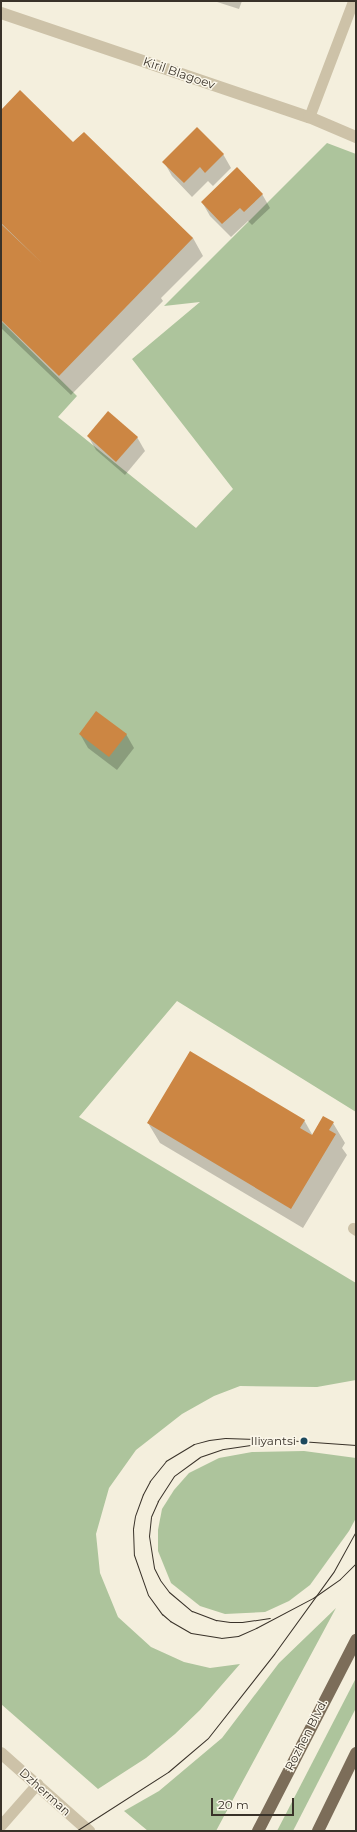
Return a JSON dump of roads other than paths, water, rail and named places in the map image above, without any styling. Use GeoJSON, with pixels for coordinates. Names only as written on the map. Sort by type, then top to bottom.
{"type":"FeatureCollection","features":[{"type":"Feature","properties":{"kind":"main road","name":"Rozhen Blvd."},"geometry":{"type":"LineString","coordinates":[[258,1831],[356,1640]]}},
{"type":"Feature","properties":{"kind":"main road"},"geometry":{"type":"LineString","coordinates":[[318,1831],[356,1753]]}},
{"type":"Feature","properties":{"kind":"street","name":"Kiril Blagoev"},"geometry":{"type":"LineString","coordinates":[[1,13],[309,117],[356,136]]}},
{"type":"Feature","properties":{"kind":"street","name":"Dzherman"},"geometry":{"type":"LineString","coordinates":[[1,1753],[90,1831]]}},
{"type":"Feature","properties":{"kind":"lane"},"geometry":{"type":"LineString","coordinates":[[309,117],[353,1]]}},
{"type":"Feature","properties":{"kind":"lane"},"geometry":{"type":"LineString","coordinates":[[1,1825],[37,1784]]}},
{"type":"Feature","properties":{"kind":"tram line"},"geometry":{"type":"LineString","coordinates":[[290,1440],[225,1438],[209,1440],[194,1444],[166,1461],[150,1481],[143,1494],[135,1516],[133,1529],[134,1555],[148,1595],[162,1614],[170,1621],[191,1633],[221,1638],[238,1636],[313,1598],[340,1579],[356,1563]]}},
{"type":"Feature","properties":{"kind":"tram line"},"geometry":{"type":"LineString","coordinates":[[285,1440],[356,1445]]}},
{"type":"Feature","properties":{"kind":"tram line"},"geometry":{"type":"LineString","coordinates":[[265,1443],[223,1449],[200,1457],[174,1476],[158,1501],[151,1517],[149,1536],[154,1568],[160,1580],[169,1592],[192,1611],[216,1620],[230,1622],[270,1618]]}},
{"type":"Feature","properties":{"kind":"tram line"},"geometry":{"type":"LineString","coordinates":[[76,1831],[168,1772],[208,1738],[274,1654],[334,1571],[356,1531]]}},
{"type":"Feature","properties":{"kind":"place","name":"Iliyantsi"},"geometry":{"type":"Point","coordinates":[304,1441]}}]}
